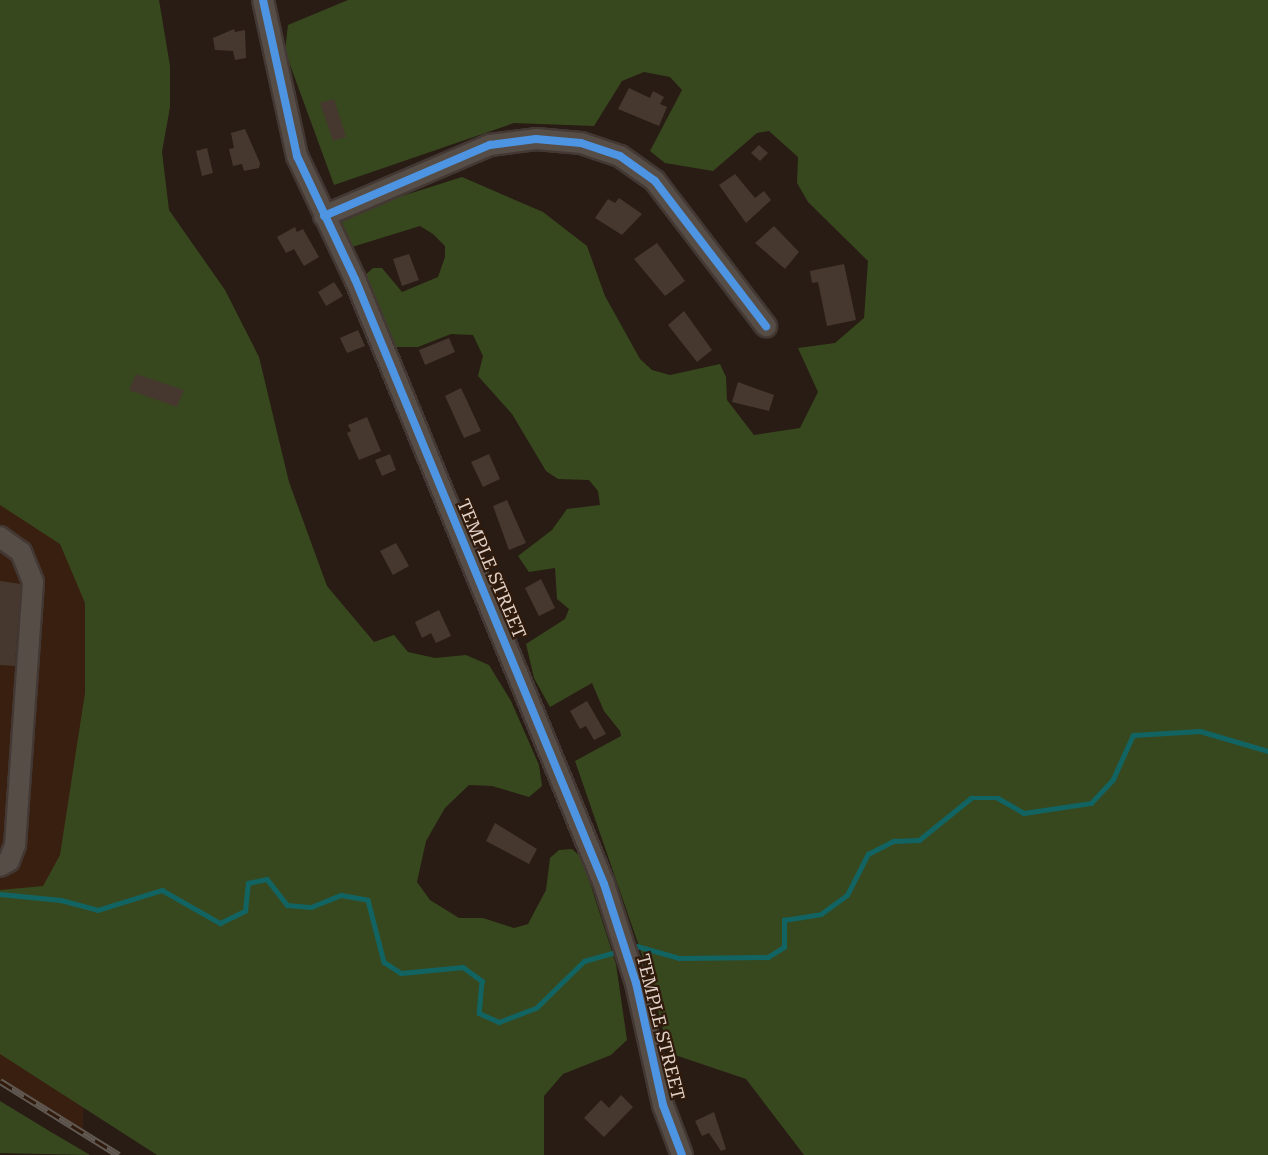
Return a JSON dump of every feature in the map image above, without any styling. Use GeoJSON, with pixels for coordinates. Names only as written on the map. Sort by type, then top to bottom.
{"type":"FeatureCollection","features":[{"type":"Feature","properties":{"kind":"street","name":"TEMPLE STREET"},"geometry":{"type":"LineString","coordinates":[[263,0],[295,147],[324,216],[355,279],[604,884],[636,983],[663,1105],[682,1155]]}},
{"type":"Feature","properties":{"kind":"street"},"geometry":{"type":"LineString","coordinates":[[324,216],[490,145],[536,139],[573,141],[620,156],[655,181],[766,326]]}},
{"type":"Feature","properties":{"kind":"street"},"geometry":{"type":"LineString","coordinates":[[0,537],[21,552],[33,582],[15,845],[9,861],[0,866]]}},
{"type":"Feature","properties":{"kind":"shaded area"},"geometry":{"type":"Polygon","coordinates":[[[0,476],[96,488],[83,1134],[0,1081],[0,476]]]}},
{"type":"Feature","properties":{"kind":"green space"},"geometry":{"type":"Polygon","coordinates":[[[0,0],[159,0],[170,66],[170,107],[162,152],[169,210],[225,290],[259,357],[289,482],[327,586],[374,642],[394,635],[408,652],[435,658],[466,655],[489,665],[511,701],[539,765],[542,786],[529,797],[492,786],[469,785],[445,808],[426,841],[417,882],[430,900],[459,918],[483,918],[514,928],[528,924],[546,890],[550,858],[559,850],[572,849],[582,858],[616,964],[627,1040],[611,1055],[563,1074],[544,1096],[544,1155],[157,1155],[0,1054],[0,890],[43,886],[60,855],[85,693],[85,603],[60,544],[0,505],[0,0]]]}},
{"type":"Feature","properties":{"kind":"green space"},"geometry":{"type":"Polygon","coordinates":[[[348,0],[1268,0],[1268,1155],[804,1155],[746,1079],[669,1053],[649,975],[575,761],[621,736],[620,731],[604,711],[592,683],[550,707],[534,678],[526,644],[565,619],[569,609],[557,599],[555,568],[529,572],[518,556],[552,530],[567,509],[600,505],[598,491],[589,480],[558,479],[546,471],[512,414],[478,376],[483,356],[473,335],[451,334],[418,347],[385,347],[363,277],[373,268],[382,268],[402,292],[438,277],[445,257],[445,246],[433,234],[420,226],[352,247],[336,217],[462,177],[543,212],[587,246],[605,296],[640,359],[652,370],[670,375],[720,364],[726,377],[727,400],[754,435],[800,428],[818,392],[798,348],[835,343],[864,318],[868,261],[808,202],[797,183],[798,157],[769,131],[757,133],[713,171],[665,163],[650,151],[682,90],[670,77],[644,72],[622,81],[594,126],[514,123],[334,185],[285,51],[288,25],[348,0]]]}},
{"type":"Feature","properties":{"kind":"green space"},"geometry":{"type":"Polygon","coordinates":[[[0,1101],[51,1132],[90,1155],[0,1153],[0,1101]]]}},
{"type":"Feature","properties":{"kind":"building"},"geometry":{"type":"Polygon","coordinates":[[[234,29],[235,32],[245,30],[246,58],[235,60],[233,51],[215,50],[213,38],[234,29]]]}},
{"type":"Feature","properties":{"kind":"building"},"geometry":{"type":"Polygon","coordinates":[[[629,88],[650,98],[653,91],[664,97],[660,104],[667,107],[659,126],[618,109],[629,88]]]}},
{"type":"Feature","properties":{"kind":"building"},"geometry":{"type":"Polygon","coordinates":[[[334,99],[346,137],[333,141],[320,103],[334,99]]]}},
{"type":"Feature","properties":{"kind":"building"},"geometry":{"type":"Polygon","coordinates":[[[245,129],[260,163],[259,168],[244,171],[242,164],[233,166],[229,149],[234,148],[231,133],[245,129]]]}},
{"type":"Feature","properties":{"kind":"building"},"geometry":{"type":"Polygon","coordinates":[[[759,145],[768,153],[760,161],[751,153],[759,145]]]}},
{"type":"Feature","properties":{"kind":"building"},"geometry":{"type":"Polygon","coordinates":[[[207,148],[213,173],[202,176],[196,151],[207,148]]]}},
{"type":"Feature","properties":{"kind":"building"},"geometry":{"type":"Polygon","coordinates":[[[735,174],[755,198],[764,191],[771,200],[746,223],[719,185],[735,174]]]}},
{"type":"Feature","properties":{"kind":"building"},"geometry":{"type":"Polygon","coordinates":[[[619,198],[642,214],[622,235],[595,218],[608,199],[615,203],[619,198]]]}},
{"type":"Feature","properties":{"kind":"building"},"geometry":{"type":"Polygon","coordinates":[[[774,226],[799,252],[785,269],[755,243],[774,226]]]}},
{"type":"Feature","properties":{"kind":"building"},"geometry":{"type":"Polygon","coordinates":[[[295,227],[297,232],[303,229],[319,257],[304,266],[294,249],[286,253],[277,237],[295,227]]]}},
{"type":"Feature","properties":{"kind":"building"},"geometry":{"type":"Polygon","coordinates":[[[657,243],[685,281],[665,296],[634,259],[657,243]]]}},
{"type":"Feature","properties":{"kind":"building"},"geometry":{"type":"Polygon","coordinates":[[[409,254],[419,280],[402,286],[393,259],[409,254]]]}},
{"type":"Feature","properties":{"kind":"building"},"geometry":{"type":"Polygon","coordinates":[[[844,264],[856,320],[827,326],[818,282],[812,283],[810,271],[844,264]]]}},
{"type":"Feature","properties":{"kind":"building"},"geometry":{"type":"Polygon","coordinates":[[[334,282],[343,296],[326,306],[318,292],[334,282]]]}},
{"type":"Feature","properties":{"kind":"building"},"geometry":{"type":"Polygon","coordinates":[[[684,311],[712,350],[697,362],[668,325],[684,311]]]}},
{"type":"Feature","properties":{"kind":"building"},"geometry":{"type":"Polygon","coordinates":[[[358,330],[365,346],[347,353],[340,338],[358,330]]]}},
{"type":"Feature","properties":{"kind":"building"},"geometry":{"type":"Polygon","coordinates":[[[449,338],[455,352],[425,365],[419,350],[449,338]]]}},
{"type":"Feature","properties":{"kind":"building"},"geometry":{"type":"Polygon","coordinates":[[[136,374],[184,390],[177,407],[129,390],[136,374]]]}},
{"type":"Feature","properties":{"kind":"building"},"geometry":{"type":"Polygon","coordinates":[[[738,382],[774,395],[769,411],[732,402],[738,382]]]}},
{"type":"Feature","properties":{"kind":"building"},"geometry":{"type":"Polygon","coordinates":[[[461,388],[481,431],[464,438],[445,396],[461,388]]]}},
{"type":"Feature","properties":{"kind":"building"},"geometry":{"type":"Polygon","coordinates":[[[367,417],[381,451],[359,460],[347,433],[351,431],[348,425],[367,417]]]}},
{"type":"Feature","properties":{"kind":"building"},"geometry":{"type":"Polygon","coordinates":[[[390,454],[396,470],[382,476],[375,460],[390,454]]]}},
{"type":"Feature","properties":{"kind":"building"},"geometry":{"type":"Polygon","coordinates":[[[489,454],[500,479],[483,487],[471,462],[489,454]]]}},
{"type":"Feature","properties":{"kind":"building"},"geometry":{"type":"Polygon","coordinates":[[[507,500],[526,543],[509,550],[493,506],[507,500]]]}},
{"type":"Feature","properties":{"kind":"building"},"geometry":{"type":"Polygon","coordinates":[[[396,543],[409,566],[393,575],[380,551],[396,543]]]}},
{"type":"Feature","properties":{"kind":"building"},"geometry":{"type":"Polygon","coordinates":[[[541,579],[555,608],[539,616],[525,588],[541,579]]]}},
{"type":"Feature","properties":{"kind":"building"},"geometry":{"type":"Polygon","coordinates":[[[0,581],[21,584],[15,666],[0,665],[0,581]]]}},
{"type":"Feature","properties":{"kind":"building"},"geometry":{"type":"Polygon","coordinates":[[[439,610],[451,636],[436,643],[431,633],[422,638],[415,622],[439,610]]]}},
{"type":"Feature","properties":{"kind":"building"},"geometry":{"type":"Polygon","coordinates":[[[587,701],[606,734],[594,740],[586,726],[580,729],[570,711],[587,701]]]}},
{"type":"Feature","properties":{"kind":"building"},"geometry":{"type":"Polygon","coordinates":[[[495,823],[537,849],[529,864],[486,841],[495,823]]]}},
{"type":"Feature","properties":{"kind":"building"},"geometry":{"type":"Polygon","coordinates":[[[621,1095],[633,1107],[604,1137],[584,1118],[601,1100],[609,1108],[621,1095]]]}},
{"type":"Feature","properties":{"kind":"building"},"geometry":{"type":"Polygon","coordinates":[[[714,1112],[726,1149],[721,1151],[709,1133],[702,1136],[695,1121],[714,1112]]]}},
{"type":"Feature","properties":{"kind":"waterway"},"geometry":{"type":"LineString","coordinates":[[637,946],[679,958],[768,957],[784,947],[784,920],[821,914],[847,895],[868,854],[894,841],[919,840],[971,798],[998,798],[1024,813],[1091,803],[1113,779],[1133,735],[1200,731],[1268,751]]}},
{"type":"Feature","properties":{"kind":"waterway"},"geometry":{"type":"LineString","coordinates":[[0,894],[61,900],[98,910],[162,890],[220,923],[245,911],[248,883],[267,879],[287,905],[311,907],[341,895],[368,900],[384,962],[401,973],[463,967],[482,981],[479,1013],[499,1022],[536,1008],[584,961],[615,952]]}},
{"type":"Feature","properties":{"kind":"railway"},"geometry":{"type":"LineString","coordinates":[[0,1081],[119,1155]]}},
{"type":"Feature","properties":{"kind":"cycle path"},"geometry":{"type":"LineString","coordinates":[[263,0],[297,156],[355,279],[604,884],[636,983],[663,1105],[682,1155]]}},
{"type":"Feature","properties":{"kind":"cycle path"},"geometry":{"type":"LineString","coordinates":[[324,216],[490,145],[536,139],[581,143],[620,156],[655,181],[766,326]]}}]}
